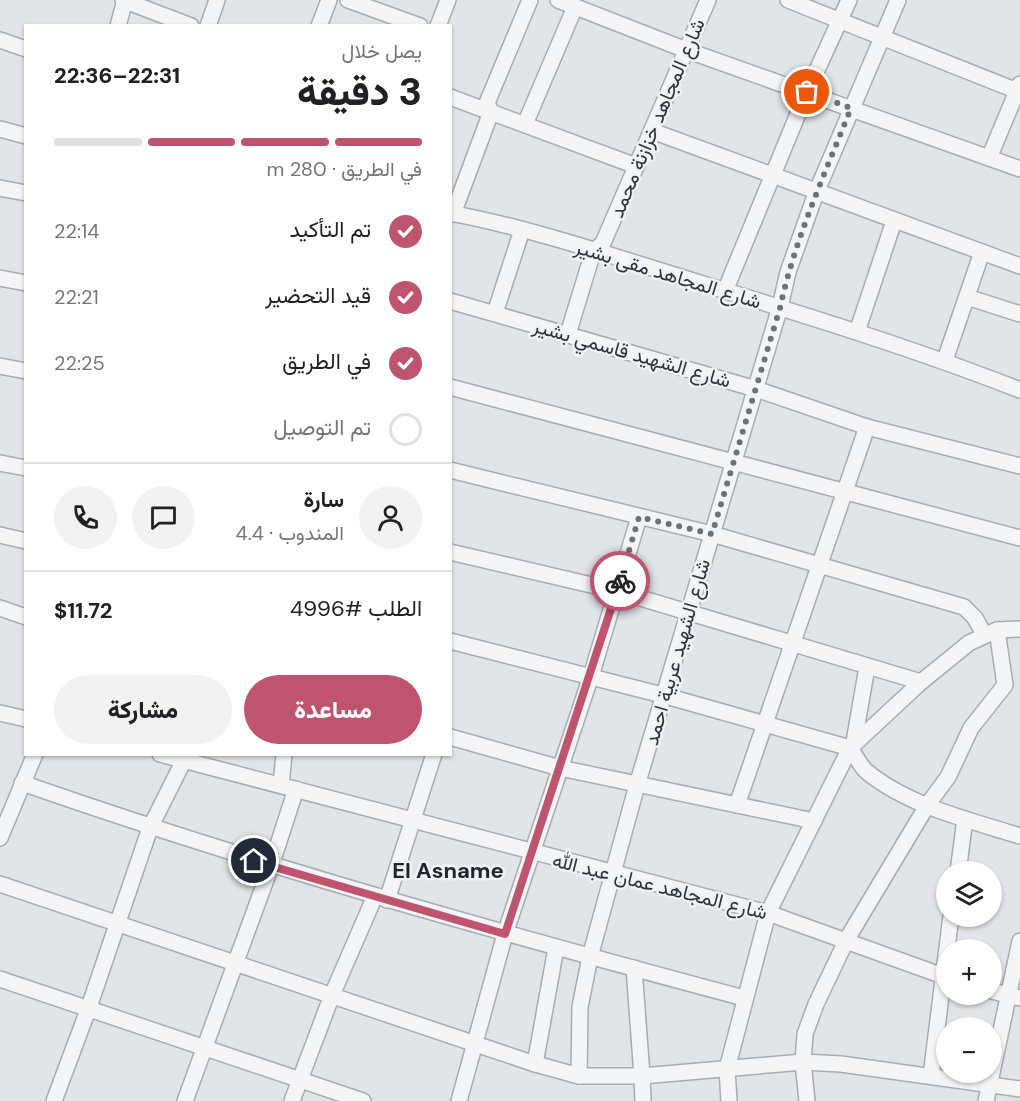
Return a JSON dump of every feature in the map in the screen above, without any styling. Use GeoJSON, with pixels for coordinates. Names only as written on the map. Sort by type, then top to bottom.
{"type":"FeatureCollection","features":[{"type":"Feature","properties":{"kind":"street"},"geometry":{"type":"LineString","coordinates":[[119,24],[125,0],[186,24]]}},
{"type":"Feature","properties":{"kind":"street"},"geometry":{"type":"LineString","coordinates":[[209,24],[217,0]]}},
{"type":"Feature","properties":{"kind":"street"},"geometry":{"type":"LineString","coordinates":[[321,24],[329,0]]}},
{"type":"Feature","properties":{"kind":"street"},"geometry":{"type":"LineString","coordinates":[[348,0],[414,24]]}},
{"type":"Feature","properties":{"kind":"street"},"geometry":{"type":"LineString","coordinates":[[439,24],[448,0]]}},
{"type":"Feature","properties":{"kind":"street"},"geometry":{"type":"LineString","coordinates":[[452,214],[491,112],[487,103],[530,0]]}},
{"type":"Feature","properties":{"kind":"street"},"geometry":{"type":"LineString","coordinates":[[558,0],[686,50],[1020,170]]}},
{"type":"Feature","properties":{"kind":"street","name":"شارع المجاهد خزازنة محمد"},"geometry":{"type":"LineString","coordinates":[[568,334],[593,252],[603,243],[708,0]]}},
{"type":"Feature","properties":{"kind":"street"},"geometry":{"type":"LineString","coordinates":[[788,0],[1019,89],[989,158]]}},
{"type":"Feature","properties":{"kind":"street"},"geometry":{"type":"LineString","coordinates":[[725,291],[807,92],[849,0]]}},
{"type":"Feature","properties":{"kind":"street","name":"شارع الشهيد عربية احمد"},"geometry":{"type":"LineString","coordinates":[[579,1076],[580,1007],[590,957],[637,785],[666,696],[733,461],[780,308],[788,272],[816,193],[898,0]]}},
{"type":"Feature","properties":{"kind":"street"},"geometry":{"type":"LineString","coordinates":[[525,124],[575,7]]}},
{"type":"Feature","properties":{"kind":"street"},"geometry":{"type":"LineString","coordinates":[[0,40],[24,48]]}},
{"type":"Feature","properties":{"kind":"street"},"geometry":{"type":"LineString","coordinates":[[452,98],[636,166]]}},
{"type":"Feature","properties":{"kind":"street"},"geometry":{"type":"LineString","coordinates":[[0,129],[24,135]]}},
{"type":"Feature","properties":{"kind":"street"},"geometry":{"type":"LineString","coordinates":[[652,132],[1020,266]]}},
{"type":"Feature","properties":{"kind":"street"},"geometry":{"type":"LineString","coordinates":[[0,188],[24,193]]}},
{"type":"Feature","properties":{"kind":"street","name":"شارع المجاهد مقى بشير"},"geometry":{"type":"LineString","coordinates":[[452,214],[522,230],[780,308],[945,360],[1020,390]]}},
{"type":"Feature","properties":{"kind":"street"},"geometry":{"type":"LineString","coordinates":[[857,332],[894,221]]}},
{"type":"Feature","properties":{"kind":"street"},"geometry":{"type":"LineString","coordinates":[[495,313],[522,230]]}},
{"type":"Feature","properties":{"kind":"street"},"geometry":{"type":"LineString","coordinates":[[945,360],[982,252]]}},
{"type":"Feature","properties":{"kind":"street"},"geometry":{"type":"LineString","coordinates":[[0,278],[24,283]]}},
{"type":"Feature","properties":{"kind":"street"},"geometry":{"type":"LineString","coordinates":[[967,297],[1020,314]]}},
{"type":"Feature","properties":{"kind":"street","name":"شارع الشهيد قاسمي بشير"},"geometry":{"type":"LineString","coordinates":[[452,302],[756,389],[867,427],[1020,466]]}},
{"type":"Feature","properties":{"kind":"street"},"geometry":{"type":"LineString","coordinates":[[0,366],[24,371]]}},
{"type":"Feature","properties":{"kind":"street"},"geometry":{"type":"LineString","coordinates":[[452,388],[1020,538]]}},
{"type":"Feature","properties":{"kind":"street"},"geometry":{"type":"LineString","coordinates":[[737,805],[867,427]]}},
{"type":"Feature","properties":{"kind":"street"},"geometry":{"type":"LineString","coordinates":[[0,463],[24,468]]}},
{"type":"Feature","properties":{"kind":"street"},"geometry":{"type":"LineString","coordinates":[[452,470],[712,534],[964,607],[991,632],[1005,685],[979,716],[948,777],[928,804],[847,939],[816,1004],[806,1034],[803,1062],[807,1101]]}},
{"type":"Feature","properties":{"kind":"street"},"geometry":{"type":"LineString","coordinates":[[459,1101],[505,934],[591,676],[639,517]]}},
{"type":"Feature","properties":{"kind":"street"},"geometry":{"type":"LineString","coordinates":[[0,535],[24,541]]}},
{"type":"Feature","properties":{"kind":"street"},"geometry":{"type":"LineString","coordinates":[[452,552],[617,591],[921,682]]}},
{"type":"Feature","properties":{"kind":"street"},"geometry":{"type":"LineString","coordinates":[[0,608],[24,616]]}},
{"type":"Feature","properties":{"kind":"street"},"geometry":{"type":"LineString","coordinates":[[852,745],[921,682],[991,632],[1020,629]]}},
{"type":"Feature","properties":{"kind":"street"},"geometry":{"type":"LineString","coordinates":[[452,641],[852,745],[865,770],[894,788],[965,819],[1020,836]]}},
{"type":"Feature","properties":{"kind":"street"},"geometry":{"type":"LineString","coordinates":[[729,1101],[727,1069],[768,913],[852,745],[867,667]]}},
{"type":"Feature","properties":{"kind":"street"},"geometry":{"type":"LineString","coordinates":[[0,712],[24,718]]}},
{"type":"Feature","properties":{"kind":"street"},"geometry":{"type":"LineString","coordinates":[[452,738],[560,768],[814,821]]}},
{"type":"Feature","properties":{"kind":"street"},"geometry":{"type":"LineString","coordinates":[[0,838],[5,812],[34,756]]}},
{"type":"Feature","properties":{"kind":"street"},"geometry":{"type":"LineString","coordinates":[[185,1101],[271,866],[288,787],[284,756]]}},
{"type":"Feature","properties":{"kind":"street"},"geometry":{"type":"LineString","coordinates":[[292,1101],[332,995],[381,898],[412,822],[433,756]]}},
{"type":"Feature","properties":{"kind":"street"},"geometry":{"type":"LineString","coordinates":[[54,1101],[88,1010],[150,828],[185,758]]}},
{"type":"Feature","properties":{"kind":"street","name":"شارع المجاهد عمان عبد الله"},"geometry":{"type":"LineString","coordinates":[[185,758],[412,822],[768,913],[847,939],[936,973]]}},
{"type":"Feature","properties":{"kind":"street"},"geometry":{"type":"LineString","coordinates":[[22,783],[150,828],[271,866],[505,934],[744,998]]}},
{"type":"Feature","properties":{"kind":"street"},"geometry":{"type":"LineString","coordinates":[[959,861],[965,819]]}},
{"type":"Feature","properties":{"kind":"street"},"geometry":{"type":"LineString","coordinates":[[0,884],[236,965],[535,1064],[579,1076],[642,1076],[803,1062],[841,1064],[1020,1089]]}},
{"type":"Feature","properties":{"kind":"street"},"geometry":{"type":"LineString","coordinates":[[986,1101],[1014,997],[1020,941]]}},
{"type":"Feature","properties":{"kind":"street"},"geometry":{"type":"LineString","coordinates":[[535,1064],[556,948]]}},
{"type":"Feature","properties":{"kind":"street"},"geometry":{"type":"LineString","coordinates":[[634,968],[643,1101]]}},
{"type":"Feature","properties":{"kind":"street"},"geometry":{"type":"LineString","coordinates":[[0,979],[363,1101]]}},
{"type":"Feature","properties":{"kind":"street"},"geometry":{"type":"LineString","coordinates":[[931,1076],[940,1005]]}},
{"type":"Feature","properties":{"kind":"way so far"},"geometry":{"type":"LineString","coordinates":[[620,581],[639,517],[712,534],[780,308],[788,272],[816,193],[851,108],[807,92]]}},
{"type":"Feature","properties":{"kind":"district","name":"El Asname"},"geometry":{"type":"Point","coordinates":[448,870]}},
{"type":"Feature","properties":{"kind":"route"},"geometry":{"type":"LineString","coordinates":[[254,861],[505,934],[591,676],[620,581]]}}]}
